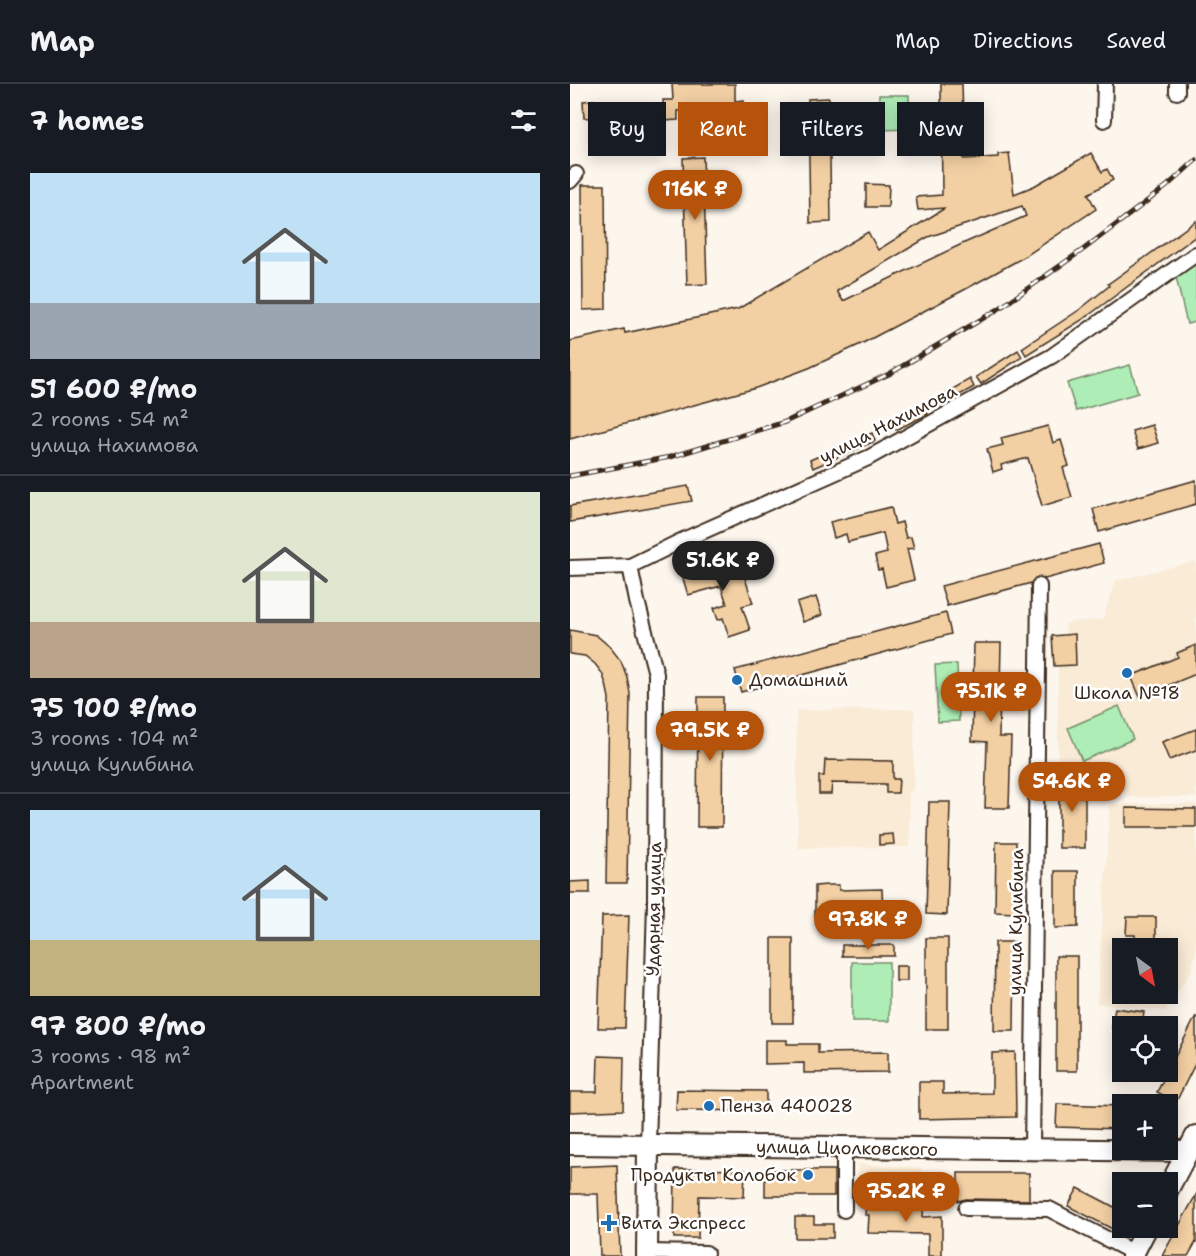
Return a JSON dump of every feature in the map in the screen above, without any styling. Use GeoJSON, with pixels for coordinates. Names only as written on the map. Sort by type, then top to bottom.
{"type":"FeatureCollection","features":[{"type":"Feature","properties":{"kind":"main road","name":"улица Циолковского"},"geometry":{"type":"LineString","coordinates":[[570,1144],[1032,1150],[1194,1146]]}},
{"type":"Feature","properties":{"kind":"main road","name":"Ударная улица"},"geometry":{"type":"LineString","coordinates":[[647,1254],[648,1145]]}},
{"type":"Feature","properties":{"kind":"main road"},"geometry":{"type":"LineString","coordinates":[[1178,1173],[1194,1146]]}},
{"type":"Feature","properties":{"kind":"main road"},"geometry":{"type":"LineString","coordinates":[[1133,1254],[1141,1238]]}},
{"type":"Feature","properties":{"kind":"street"},"geometry":{"type":"LineString","coordinates":[[1104,120],[1105,84]]}},
{"type":"Feature","properties":{"kind":"street","name":"улица Нахимова"},"geometry":{"type":"LineString","coordinates":[[570,568],[630,566],[868,458],[1052,356],[1196,254]]}},
{"type":"Feature","properties":{"kind":"street","name":"Ударная улица"},"geometry":{"type":"LineString","coordinates":[[630,566],[657,674],[655,903],[648,1145]]}},
{"type":"Feature","properties":{"kind":"street","name":"улица Кулибина"},"geometry":{"type":"LineString","coordinates":[[1032,1150],[1039,586]]}},
{"type":"Feature","properties":{"kind":"street"},"geometry":{"type":"LineString","coordinates":[[844,1148],[844,1210]]}},
{"type":"Feature","properties":{"kind":"street"},"geometry":{"type":"LineString","coordinates":[[966,1209],[1049,1209],[1133,1254]]}},
{"type":"Feature","properties":{"kind":"street"},"geometry":{"type":"LineString","coordinates":[[647,1254],[706,1253]]}},
{"type":"Feature","properties":{"kind":"shaded area","name":"Школа №18"},"geometry":{"type":"Polygon","coordinates":[[[1196,561],[1196,797],[1127,797],[1109,766],[1058,765],[1058,666],[1054,666],[1052,636],[1065,635],[1066,623],[1103,619],[1115,581],[1196,561]]]}},
{"type":"Feature","properties":{"kind":"shaded area"},"geometry":{"type":"Polygon","coordinates":[[[914,709],[914,788],[909,794],[910,847],[798,848],[796,710],[914,709]]]}},
{"type":"Feature","properties":{"kind":"shaded area"},"geometry":{"type":"Polygon","coordinates":[[[1110,804],[1196,804],[1196,952],[1191,971],[1178,991],[1178,938],[1112,938],[1112,1004],[1170,1004],[1165,1011],[1097,1003],[1110,804]]]}},
{"type":"Feature","properties":{"kind":"shaded area"},"geometry":{"type":"Polygon","coordinates":[[[858,1164],[922,1168],[920,1192],[857,1188],[858,1164]]]}},
{"type":"Feature","properties":{"kind":"green space"},"geometry":{"type":"Polygon","coordinates":[[[879,95],[909,95],[909,102],[897,102],[897,129],[885,130],[885,102],[879,102],[879,95]]]}},
{"type":"Feature","properties":{"kind":"green space"},"geometry":{"type":"Polygon","coordinates":[[[1196,263],[1196,322],[1187,324],[1176,277],[1196,263]]]}},
{"type":"Feature","properties":{"kind":"green space"},"geometry":{"type":"Polygon","coordinates":[[[1130,365],[1138,393],[1076,411],[1067,383],[1130,365]]]}},
{"type":"Feature","properties":{"kind":"green space"},"geometry":{"type":"Polygon","coordinates":[[[957,664],[959,721],[938,722],[935,665],[957,664]]]}},
{"type":"Feature","properties":{"kind":"green space"},"geometry":{"type":"Polygon","coordinates":[[[1119,706],[1133,739],[1082,761],[1068,728],[1119,706]]]}},
{"type":"Feature","properties":{"kind":"green space"},"geometry":{"type":"Polygon","coordinates":[[[852,962],[889,962],[889,1021],[852,1021],[852,962]]]}},
{"type":"Feature","properties":{"kind":"building"},"geometry":{"type":"Polygon","coordinates":[[[672,84],[735,84],[735,101],[744,100],[744,102],[678,102],[678,120],[666,121],[666,102],[663,100],[673,100],[672,84]]]}},
{"type":"Feature","properties":{"kind":"building"},"geometry":{"type":"Polygon","coordinates":[[[941,84],[962,84],[962,102],[941,102],[941,84]]]}},
{"type":"Feature","properties":{"kind":"building"},"geometry":{"type":"Polygon","coordinates":[[[829,98],[829,102],[808,102],[808,99],[829,98]]]}},
{"type":"Feature","properties":{"kind":"building"},"geometry":{"type":"Polygon","coordinates":[[[594,100],[594,102],[588,102],[588,118],[584,118],[583,101],[594,100]]]}},
{"type":"Feature","properties":{"kind":"building"},"geometry":{"type":"Polygon","coordinates":[[[1009,153],[1014,194],[1034,186],[1091,153],[1102,172],[1107,169],[1113,180],[1088,194],[1096,209],[1024,257],[861,344],[809,368],[756,388],[570,439],[570,341],[624,329],[625,333],[738,309],[868,232],[878,250],[945,208],[918,210],[916,197],[942,195],[942,156],[964,156],[964,159],[998,157],[998,154],[1009,153]],[[1022,206],[928,237],[837,291],[843,301],[1026,216],[1022,206]]]}},
{"type":"Feature","properties":{"kind":"building"},"geometry":{"type":"Polygon","coordinates":[[[809,156],[830,156],[831,222],[810,223],[809,156]]]}},
{"type":"Feature","properties":{"kind":"building"},"geometry":{"type":"Polygon","coordinates":[[[703,157],[707,284],[687,285],[683,158],[703,157]]]}},
{"type":"Feature","properties":{"kind":"building"},"geometry":{"type":"Polygon","coordinates":[[[866,184],[889,185],[888,207],[866,207],[866,184]]]}},
{"type":"Feature","properties":{"kind":"building"},"geometry":{"type":"Polygon","coordinates":[[[582,185],[605,185],[606,309],[583,310],[582,185]]]}},
{"type":"Feature","properties":{"kind":"building"},"geometry":{"type":"Polygon","coordinates":[[[1196,221],[1196,236],[1085,318],[1026,355],[1022,348],[1079,310],[1109,286],[1108,284],[1196,221]]]}},
{"type":"Feature","properties":{"kind":"building"},"geometry":{"type":"Polygon","coordinates":[[[1018,350],[1022,357],[981,384],[976,377],[1018,350]]]}},
{"type":"Feature","properties":{"kind":"building"},"geometry":{"type":"Polygon","coordinates":[[[970,379],[974,387],[936,408],[932,401],[970,379]]]}},
{"type":"Feature","properties":{"kind":"building"},"geometry":{"type":"Polygon","coordinates":[[[924,406],[928,414],[896,430],[892,422],[924,406]]]}},
{"type":"Feature","properties":{"kind":"building"},"geometry":{"type":"Polygon","coordinates":[[[1152,425],[1158,443],[1138,449],[1132,431],[1152,425]]]}},
{"type":"Feature","properties":{"kind":"building"},"geometry":{"type":"Polygon","coordinates":[[[1048,426],[1053,443],[1061,440],[1069,466],[1063,468],[1072,497],[1042,506],[1028,458],[1001,465],[1002,469],[993,472],[987,449],[1003,445],[1001,438],[1048,426]]]}},
{"type":"Feature","properties":{"kind":"building"},"geometry":{"type":"Polygon","coordinates":[[[872,433],[875,441],[813,468],[810,460],[872,433]]]}},
{"type":"Feature","properties":{"kind":"building"},"geometry":{"type":"Polygon","coordinates":[[[1196,480],[1196,504],[1099,532],[1093,509],[1196,480]]]}},
{"type":"Feature","properties":{"kind":"building"},"geometry":{"type":"Polygon","coordinates":[[[688,486],[692,501],[570,522],[570,506],[688,486]]]}},
{"type":"Feature","properties":{"kind":"building"},"geometry":{"type":"Polygon","coordinates":[[[891,507],[895,524],[902,522],[906,538],[911,537],[914,548],[907,549],[914,580],[886,587],[882,569],[878,570],[875,556],[887,553],[883,533],[848,542],[846,534],[834,538],[830,522],[891,507]]]}},
{"type":"Feature","properties":{"kind":"building"},"geometry":{"type":"Polygon","coordinates":[[[1099,544],[1104,563],[1045,579],[1035,578],[1031,583],[947,606],[941,586],[1099,544]]]}},
{"type":"Feature","properties":{"kind":"building"},"geometry":{"type":"Polygon","coordinates":[[[731,557],[737,577],[744,575],[753,603],[742,606],[750,630],[729,637],[723,618],[718,620],[714,608],[727,604],[721,586],[688,595],[681,572],[731,557]]]}},
{"type":"Feature","properties":{"kind":"building"},"geometry":{"type":"Polygon","coordinates":[[[816,597],[822,615],[803,622],[797,603],[816,597]]]}},
{"type":"Feature","properties":{"kind":"building"},"geometry":{"type":"Polygon","coordinates":[[[946,613],[951,634],[741,692],[735,670],[946,613]]]}},
{"type":"Feature","properties":{"kind":"building"},"geometry":{"type":"Polygon","coordinates":[[[570,630],[596,635],[621,661],[627,677],[630,693],[627,883],[606,883],[609,698],[606,684],[595,664],[585,656],[570,654],[570,630]]]}},
{"type":"Feature","properties":{"kind":"building"},"geometry":{"type":"Polygon","coordinates":[[[1075,634],[1076,665],[1054,666],[1052,636],[1075,634]]]}},
{"type":"Feature","properties":{"kind":"building"},"geometry":{"type":"Polygon","coordinates":[[[974,643],[1001,643],[999,737],[1011,737],[1009,808],[985,808],[987,742],[972,741],[974,643]]]}},
{"type":"Feature","properties":{"kind":"building"},"geometry":{"type":"Polygon","coordinates":[[[1196,645],[1196,674],[1140,697],[1131,676],[1178,657],[1177,653],[1196,645]]]}},
{"type":"Feature","properties":{"kind":"building"},"geometry":{"type":"Polygon","coordinates":[[[698,697],[723,697],[722,827],[697,827],[698,697]]]}},
{"type":"Feature","properties":{"kind":"building"},"geometry":{"type":"Polygon","coordinates":[[[1196,729],[1196,750],[1169,760],[1162,742],[1196,729]]]}},
{"type":"Feature","properties":{"kind":"building"},"geometry":{"type":"Polygon","coordinates":[[[825,760],[893,761],[893,779],[899,779],[898,793],[886,793],[886,784],[832,783],[831,794],[819,794],[819,776],[824,776],[825,760]]]}},
{"type":"Feature","properties":{"kind":"building"},"geometry":{"type":"Polygon","coordinates":[[[1059,778],[1085,778],[1085,848],[1059,848],[1059,778]]]}},
{"type":"Feature","properties":{"kind":"building"},"geometry":{"type":"Polygon","coordinates":[[[929,802],[950,802],[947,915],[926,914],[929,802]]]}},
{"type":"Feature","properties":{"kind":"building"},"geometry":{"type":"Polygon","coordinates":[[[1126,808],[1196,809],[1196,827],[1126,827],[1126,808]]]}},
{"type":"Feature","properties":{"kind":"building"},"geometry":{"type":"Polygon","coordinates":[[[893,834],[894,844],[879,845],[879,835],[893,834]]]}},
{"type":"Feature","properties":{"kind":"building"},"geometry":{"type":"Polygon","coordinates":[[[996,842],[1016,842],[1015,913],[995,912],[996,842]]]}},
{"type":"Feature","properties":{"kind":"building"},"geometry":{"type":"Polygon","coordinates":[[[1055,871],[1078,871],[1078,927],[1055,928],[1055,871]]]}},
{"type":"Feature","properties":{"kind":"building"},"geometry":{"type":"Polygon","coordinates":[[[590,881],[590,893],[570,893],[570,882],[590,881]]]}},
{"type":"Feature","properties":{"kind":"building"},"geometry":{"type":"Polygon","coordinates":[[[839,885],[839,890],[882,889],[883,914],[815,916],[815,886],[839,885]]]}},
{"type":"Feature","properties":{"kind":"building"},"geometry":{"type":"Polygon","coordinates":[[[629,915],[625,1028],[598,1028],[602,916],[629,915]]]}},
{"type":"Feature","properties":{"kind":"building"},"geometry":{"type":"Polygon","coordinates":[[[1127,917],[1156,917],[1156,938],[1135,938],[1135,935],[1126,935],[1127,917]]]}},
{"type":"Feature","properties":{"kind":"building"},"geometry":{"type":"Polygon","coordinates":[[[772,938],[793,938],[793,1023],[772,1023],[772,938]]]}},
{"type":"Feature","properties":{"kind":"building"},"geometry":{"type":"Polygon","coordinates":[[[926,938],[948,938],[948,1029],[926,1029],[926,938]]]}},
{"type":"Feature","properties":{"kind":"building"},"geometry":{"type":"Polygon","coordinates":[[[995,942],[1015,942],[1014,1031],[994,1031],[995,942]]]}},
{"type":"Feature","properties":{"kind":"building"},"geometry":{"type":"Polygon","coordinates":[[[842,945],[894,945],[894,956],[842,956],[842,945]]]}},
{"type":"Feature","properties":{"kind":"building"},"geometry":{"type":"Polygon","coordinates":[[[1056,956],[1077,956],[1077,1071],[1056,1071],[1056,956]]]}},
{"type":"Feature","properties":{"kind":"building"},"geometry":{"type":"Polygon","coordinates":[[[896,966],[907,966],[907,981],[896,981],[896,966]]]}},
{"type":"Feature","properties":{"kind":"building"},"geometry":{"type":"Polygon","coordinates":[[[1115,1008],[1144,1012],[1143,1016],[1114,1016],[1115,1008]]]}},
{"type":"Feature","properties":{"kind":"building"},"geometry":{"type":"Polygon","coordinates":[[[1196,1016],[1196,1062],[1178,1098],[1178,1094],[1157,1092],[1162,1082],[1178,1082],[1178,1051],[1196,1016]]]}},
{"type":"Feature","properties":{"kind":"building"},"geometry":{"type":"Polygon","coordinates":[[[765,1040],[787,1040],[787,1044],[818,1044],[818,1053],[888,1052],[888,1072],[804,1073],[804,1063],[765,1064],[765,1040]]]}},
{"type":"Feature","properties":{"kind":"building"},"geometry":{"type":"Polygon","coordinates":[[[1015,1052],[1016,1117],[919,1119],[919,1082],[943,1082],[943,1094],[992,1093],[992,1053],[1015,1052]]]}},
{"type":"Feature","properties":{"kind":"building"},"geometry":{"type":"Polygon","coordinates":[[[598,1056],[624,1057],[623,1110],[570,1112],[570,1092],[597,1092],[598,1056]]]}},
{"type":"Feature","properties":{"kind":"building"},"geometry":{"type":"Polygon","coordinates":[[[677,1090],[766,1091],[766,1111],[676,1110],[677,1090]]]}},
{"type":"Feature","properties":{"kind":"building"},"geometry":{"type":"Polygon","coordinates":[[[1057,1104],[1112,1106],[1112,1129],[1056,1127],[1057,1104]]]}},
{"type":"Feature","properties":{"kind":"building"},"geometry":{"type":"Polygon","coordinates":[[[617,1165],[620,1256],[600,1256],[598,1194],[570,1194],[570,1167],[617,1165]]]}},
{"type":"Feature","properties":{"kind":"building"},"geometry":{"type":"Polygon","coordinates":[[[675,1169],[745,1170],[744,1197],[699,1196],[698,1238],[674,1238],[675,1169]]]}},
{"type":"Feature","properties":{"kind":"building"},"geometry":{"type":"Polygon","coordinates":[[[765,1170],[834,1170],[834,1196],[765,1196],[765,1170]]]}},
{"type":"Feature","properties":{"kind":"building"},"geometry":{"type":"Polygon","coordinates":[[[958,1173],[1029,1173],[1029,1200],[966,1199],[958,1201],[958,1173]]]}},
{"type":"Feature","properties":{"kind":"building"},"geometry":{"type":"Polygon","coordinates":[[[1078,1188],[1112,1206],[1112,1229],[1068,1206],[1078,1188]]]}},
{"type":"Feature","properties":{"kind":"building"},"geometry":{"type":"Polygon","coordinates":[[[1196,1195],[1196,1242],[1188,1256],[1162,1256],[1172,1238],[1178,1238],[1178,1227],[1196,1195]]]}},
{"type":"Feature","properties":{"kind":"building"},"geometry":{"type":"Polygon","coordinates":[[[866,1201],[882,1201],[882,1205],[909,1205],[909,1201],[924,1202],[923,1217],[942,1216],[942,1256],[928,1256],[928,1234],[868,1233],[869,1215],[865,1215],[866,1201]]]}},
{"type":"Feature","properties":{"kind":"building"},"geometry":{"type":"Polygon","coordinates":[[[795,1217],[814,1217],[814,1224],[833,1224],[833,1238],[795,1238],[795,1217]]]}},
{"type":"Feature","properties":{"kind":"railway"},"geometry":{"type":"LineString","coordinates":[[570,476],[670,457],[785,422],[889,374],[997,310],[1084,249],[1167,186],[1196,160]]}},
{"type":"Feature","properties":{"kind":"place","name":"Школа №18"},"geometry":{"type":"Point","coordinates":[1127,673]}},
{"type":"Feature","properties":{"kind":"place","name":"Домашний"},"geometry":{"type":"Point","coordinates":[737,680]}},
{"type":"Feature","properties":{"kind":"place","name":"Пенза 440028"},"geometry":{"type":"Point","coordinates":[709,1106]}},
{"type":"Feature","properties":{"kind":"place","name":"Продукты Колобок"},"geometry":{"type":"Point","coordinates":[808,1175]}},
{"type":"Feature","properties":{"kind":"place","name":"Вита Экспресс"},"geometry":{"type":"Point","coordinates":[609,1223]}}]}
